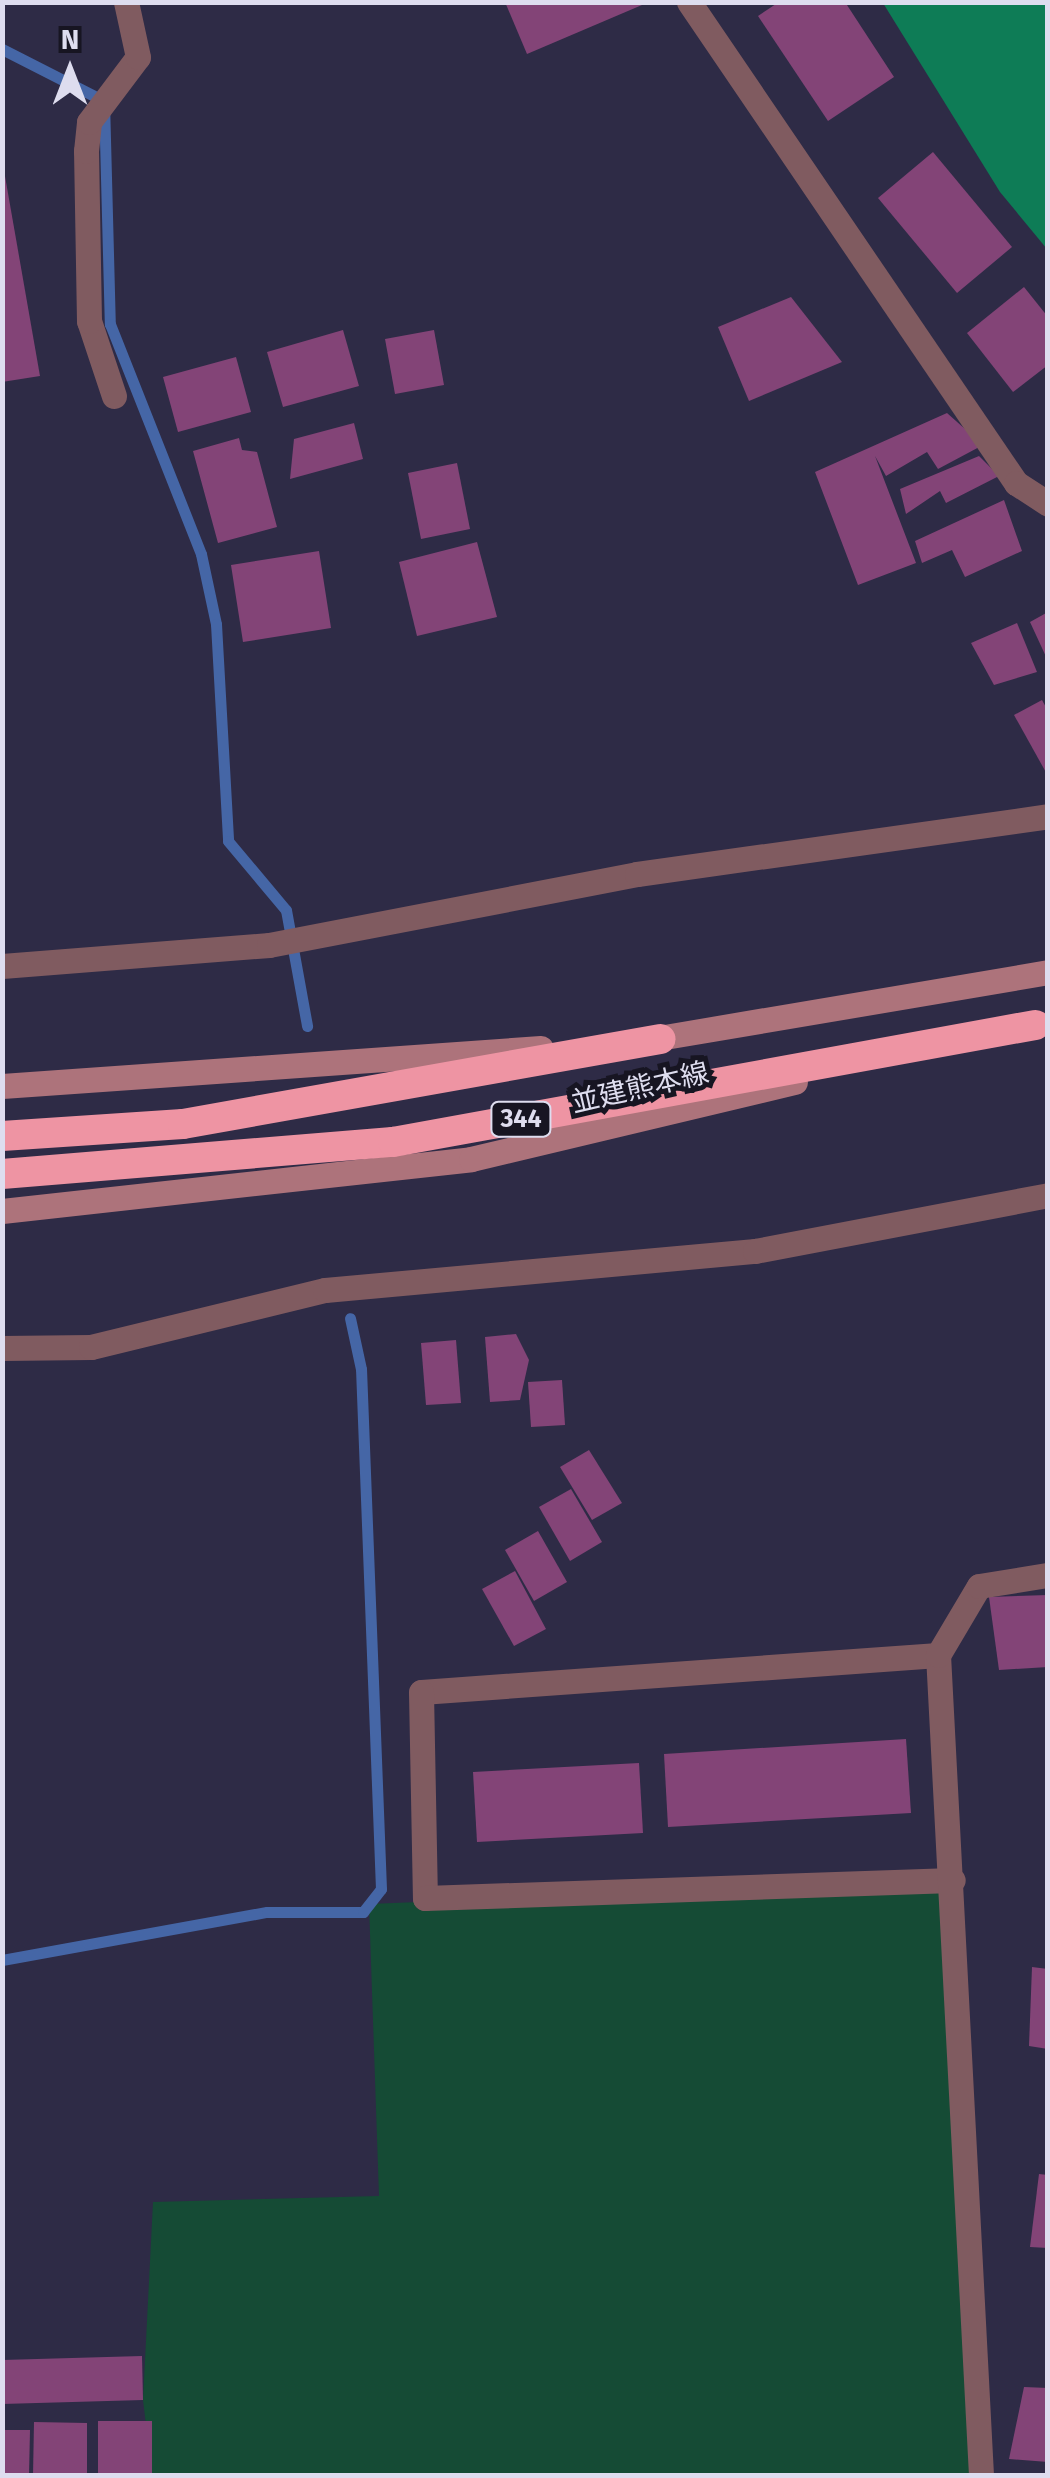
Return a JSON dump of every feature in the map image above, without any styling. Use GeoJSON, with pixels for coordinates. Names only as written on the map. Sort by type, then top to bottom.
{"type":"FeatureCollection","features":[{"type":"Feature","properties":{"kind":"highway","name":"344"},"geometry":{"type":"LineString","coordinates":[[2,1174],[393,1142],[1041,1024]]}},
{"type":"Feature","properties":{"kind":"highway","name":"344"},"geometry":{"type":"LineString","coordinates":[[2,1136],[183,1124],[660,1039]]}},
{"type":"Feature","properties":{"kind":"main road","name":"並建熊本線"},"geometry":{"type":"LineString","coordinates":[[2,1086],[660,1039],[1048,972]]}},
{"type":"Feature","properties":{"kind":"main road","name":"並建熊本線"},"geometry":{"type":"LineString","coordinates":[[2,1211],[471,1159],[1041,1024]]}},
{"type":"Feature","properties":{"kind":"street"},"geometry":{"type":"LineString","coordinates":[[114,396],[90,320],[86,151],[89,122],[138,57],[126,2]]}},
{"type":"Feature","properties":{"kind":"street"},"geometry":{"type":"LineString","coordinates":[[689,2],[1016,483],[1048,504]]}},
{"type":"Feature","properties":{"kind":"street"},"geometry":{"type":"LineString","coordinates":[[2,966],[269,945],[637,874],[1048,816]]}},
{"type":"Feature","properties":{"kind":"street"},"geometry":{"type":"LineString","coordinates":[[2,1348],[90,1347],[325,1290],[755,1251],[1048,1195]]}},
{"type":"Feature","properties":{"kind":"street"},"geometry":{"type":"LineString","coordinates":[[981,2475],[954,1880],[938,1656],[979,1586],[1048,1576]]}},
{"type":"Feature","properties":{"kind":"street"},"geometry":{"type":"LineString","coordinates":[[938,1656],[421,1692],[425,1898],[954,1880]]}},
{"type":"Feature","properties":{"kind":"green space"},"geometry":{"type":"Polygon","coordinates":[[[883,3],[1047,3],[1047,249],[1000,192],[883,3]]]}},
{"type":"Feature","properties":{"kind":"green space"},"geometry":{"type":"Polygon","coordinates":[[[953,1880],[976,2476],[152,2475],[143,2400],[153,2202],[379,2196],[369,1904],[953,1880]]]}},
{"type":"Feature","properties":{"kind":"building"},"geometry":{"type":"Polygon","coordinates":[[[505,2],[641,2],[642,5],[527,54],[505,2]]]}},
{"type":"Feature","properties":{"kind":"building"},"geometry":{"type":"Polygon","coordinates":[[[779,2],[845,2],[894,77],[828,121],[758,16],[779,2]]]}},
{"type":"Feature","properties":{"kind":"building"},"geometry":{"type":"Polygon","coordinates":[[[933,152],[1012,247],[957,293],[878,198],[933,152]]]}},
{"type":"Feature","properties":{"kind":"building"},"geometry":{"type":"Polygon","coordinates":[[[2,159],[40,376],[2,382],[2,159]]]}},
{"type":"Feature","properties":{"kind":"building"},"geometry":{"type":"Polygon","coordinates":[[[1024,287],[1048,317],[1048,365],[1013,392],[967,333],[1024,287]]]}},
{"type":"Feature","properties":{"kind":"building"},"geometry":{"type":"Polygon","coordinates":[[[791,297],[842,362],[749,401],[718,327],[791,297]]]}},
{"type":"Feature","properties":{"kind":"building"},"geometry":{"type":"Polygon","coordinates":[[[343,330],[359,386],[283,407],[267,352],[343,330]]]}},
{"type":"Feature","properties":{"kind":"building"},"geometry":{"type":"Polygon","coordinates":[[[434,330],[444,385],[395,394],[385,339],[434,330]]]}},
{"type":"Feature","properties":{"kind":"building"},"geometry":{"type":"Polygon","coordinates":[[[236,357],[251,412],[178,432],[163,377],[236,357]]]}},
{"type":"Feature","properties":{"kind":"building"},"geometry":{"type":"Polygon","coordinates":[[[947,413],[983,445],[938,469],[927,452],[886,476],[875,456],[916,563],[858,585],[815,472],[947,413]]]}},
{"type":"Feature","properties":{"kind":"building"},"geometry":{"type":"Polygon","coordinates":[[[354,423],[363,459],[290,479],[294,439],[354,423]]]}},
{"type":"Feature","properties":{"kind":"building"},"geometry":{"type":"Polygon","coordinates":[[[239,438],[242,450],[257,452],[277,527],[218,543],[193,451],[239,438]]]}},
{"type":"Feature","properties":{"kind":"building"},"geometry":{"type":"Polygon","coordinates":[[[979,456],[999,476],[946,503],[940,491],[906,514],[900,489],[979,456]]]}},
{"type":"Feature","properties":{"kind":"building"},"geometry":{"type":"Polygon","coordinates":[[[457,463],[470,529],[421,539],[408,473],[457,463]]]}},
{"type":"Feature","properties":{"kind":"building"},"geometry":{"type":"Polygon","coordinates":[[[1004,500],[1022,551],[965,577],[952,550],[922,563],[915,541],[1004,500]]]}},
{"type":"Feature","properties":{"kind":"building"},"geometry":{"type":"Polygon","coordinates":[[[477,542],[497,617],[417,636],[399,562],[477,542]]]}},
{"type":"Feature","properties":{"kind":"building"},"geometry":{"type":"Polygon","coordinates":[[[319,551],[331,628],[243,642],[231,565],[319,551]]]}},
{"type":"Feature","properties":{"kind":"building"},"geometry":{"type":"Polygon","coordinates":[[[1048,612],[1048,661],[1030,622],[1048,612]]]}},
{"type":"Feature","properties":{"kind":"building"},"geometry":{"type":"Polygon","coordinates":[[[1017,623],[1037,672],[994,685],[971,643],[1017,623]]]}},
{"type":"Feature","properties":{"kind":"building"},"geometry":{"type":"Polygon","coordinates":[[[1042,700],[1048,711],[1048,776],[1014,715],[1042,700]]]}},
{"type":"Feature","properties":{"kind":"building"},"geometry":{"type":"Polygon","coordinates":[[[516,1334],[529,1360],[520,1400],[490,1402],[485,1337],[516,1334]]]}},
{"type":"Feature","properties":{"kind":"building"},"geometry":{"type":"Polygon","coordinates":[[[456,1340],[461,1403],[426,1405],[421,1343],[456,1340]]]}},
{"type":"Feature","properties":{"kind":"building"},"geometry":{"type":"Polygon","coordinates":[[[562,1380],[565,1425],[531,1427],[528,1382],[562,1380]]]}},
{"type":"Feature","properties":{"kind":"building"},"geometry":{"type":"Polygon","coordinates":[[[589,1450],[622,1503],[592,1520],[560,1467],[589,1450]]]}},
{"type":"Feature","properties":{"kind":"building"},"geometry":{"type":"Polygon","coordinates":[[[571,1489],[602,1542],[570,1561],[539,1507],[571,1489]]]}},
{"type":"Feature","properties":{"kind":"building"},"geometry":{"type":"Polygon","coordinates":[[[538,1531],[567,1582],[534,1601],[505,1550],[538,1531]]]}},
{"type":"Feature","properties":{"kind":"building"},"geometry":{"type":"Polygon","coordinates":[[[515,1571],[546,1629],[514,1646],[482,1589],[515,1571]]]}},
{"type":"Feature","properties":{"kind":"building"},"geometry":{"type":"Polygon","coordinates":[[[1048,1595],[1048,1667],[999,1670],[989,1597],[1048,1595]]]}},
{"type":"Feature","properties":{"kind":"building"},"geometry":{"type":"Polygon","coordinates":[[[906,1739],[911,1813],[668,1827],[664,1754],[906,1739]]]}},
{"type":"Feature","properties":{"kind":"building"},"geometry":{"type":"Polygon","coordinates":[[[639,1763],[643,1833],[477,1842],[473,1772],[639,1763]]]}},
{"type":"Feature","properties":{"kind":"building"},"geometry":{"type":"Polygon","coordinates":[[[1032,1967],[1048,1969],[1048,2049],[1029,2046],[1032,1967]]]}},
{"type":"Feature","properties":{"kind":"building"},"geometry":{"type":"Polygon","coordinates":[[[1039,2174],[1048,2175],[1048,2248],[1030,2247],[1039,2174]]]}},
{"type":"Feature","properties":{"kind":"building"},"geometry":{"type":"Polygon","coordinates":[[[142,2356],[143,2400],[2,2404],[2,2360],[142,2356]]]}},
{"type":"Feature","properties":{"kind":"building"},"geometry":{"type":"Polygon","coordinates":[[[1024,2387],[1048,2388],[1048,2462],[1009,2459],[1024,2387]]]}},
{"type":"Feature","properties":{"kind":"building"},"geometry":{"type":"Polygon","coordinates":[[[98,2421],[152,2421],[152,2476],[98,2476],[98,2421]]]}},
{"type":"Feature","properties":{"kind":"building"},"geometry":{"type":"Polygon","coordinates":[[[34,2422],[87,2423],[87,2476],[33,2476],[34,2422]]]}},
{"type":"Feature","properties":{"kind":"building"},"geometry":{"type":"Polygon","coordinates":[[[2,2430],[30,2430],[29,2476],[2,2476],[2,2430]]]}},
{"type":"Feature","properties":{"kind":"waterway"},"geometry":{"type":"LineString","coordinates":[[2,49],[104,101],[110,324],[201,554],[216,624],[228,841],[286,910],[307,1026]]}},
{"type":"Feature","properties":{"kind":"waterway"},"geometry":{"type":"LineString","coordinates":[[2,1960],[267,1912],[363,1912],[381,1889],[361,1369],[350,1318]]}}]}
